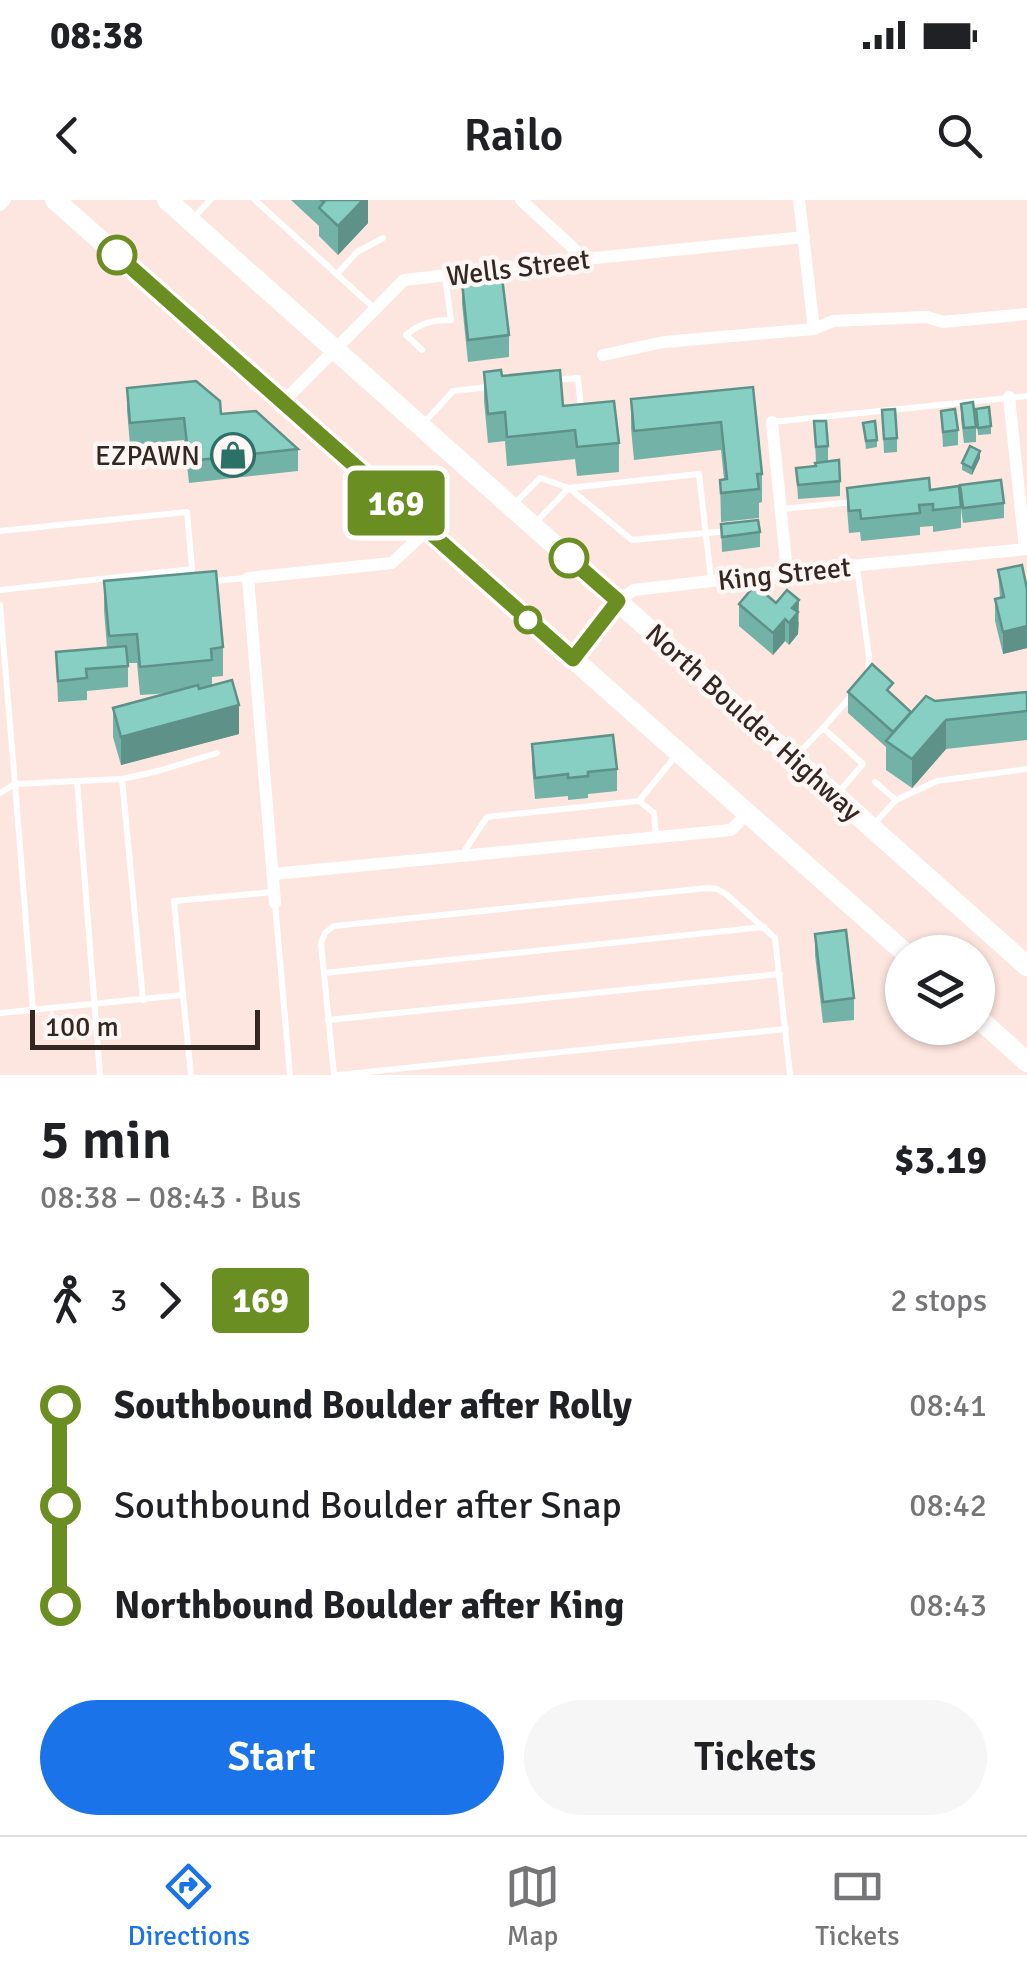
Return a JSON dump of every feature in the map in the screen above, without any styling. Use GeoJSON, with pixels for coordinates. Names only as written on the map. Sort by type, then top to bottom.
{"type":"FeatureCollection","features":[{"type":"Feature","properties":{"kind":"main road"},"geometry":{"type":"LineString","coordinates":[[55,200],[885,935]]}},
{"type":"Feature","properties":{"kind":"main road","name":"North Boulder Highway"},"geometry":{"type":"LineString","coordinates":[[167,200],[1027,966]]}},
{"type":"Feature","properties":{"kind":"main road"},"geometry":{"type":"LineString","coordinates":[[995,1033],[1027,1062]]}},
{"type":"Feature","properties":{"kind":"street"},"geometry":{"type":"LineString","coordinates":[[521,200],[585,259]]}},
{"type":"Feature","properties":{"kind":"street"},"geometry":{"type":"LineString","coordinates":[[799,200],[814,329]]}},
{"type":"Feature","properties":{"kind":"street","name":"Wells Street"},"geometry":{"type":"LineString","coordinates":[[283,402],[404,280],[804,238]]}},
{"type":"Feature","properties":{"kind":"street"},"geometry":{"type":"LineString","coordinates":[[603,355],[664,342],[814,329],[833,321],[927,317],[943,322],[1027,314]]}},
{"type":"Feature","properties":{"kind":"street"},"geometry":{"type":"LineString","coordinates":[[1009,398],[1026,549]]}},
{"type":"Feature","properties":{"kind":"street"},"geometry":{"type":"LineString","coordinates":[[772,422],[787,572]]}},
{"type":"Feature","properties":{"kind":"street"},"geometry":{"type":"LineString","coordinates":[[275,898],[248,578],[392,563],[426,531]]}},
{"type":"Feature","properties":{"kind":"street","name":"King Street"},"geometry":{"type":"LineString","coordinates":[[618,601],[634,590],[711,580],[1026,549]]}},
{"type":"Feature","properties":{"kind":"street"},"geometry":{"type":"LineString","coordinates":[[573,659],[618,601]]}},
{"type":"Feature","properties":{"kind":"street"},"geometry":{"type":"LineString","coordinates":[[273,874],[731,830],[747,814]]}},
{"type":"Feature","properties":{"kind":"lane"},"geometry":{"type":"LineString","coordinates":[[191,221],[210,200]]}},
{"type":"Feature","properties":{"kind":"lane"},"geometry":{"type":"LineString","coordinates":[[254,200],[376,309]]}},
{"type":"Feature","properties":{"kind":"lane"},"geometry":{"type":"LineString","coordinates":[[337,274],[357,252],[382,238]]}},
{"type":"Feature","properties":{"kind":"lane"},"geometry":{"type":"LineString","coordinates":[[422,350],[406,335],[428,321],[450,320],[445,275]]}},
{"type":"Feature","properties":{"kind":"lane"},"geometry":{"type":"LineString","coordinates":[[542,382],[578,378],[581,410]]}},
{"type":"Feature","properties":{"kind":"lane"},"geometry":{"type":"LineString","coordinates":[[421,426],[453,392],[506,386]]}},
{"type":"Feature","properties":{"kind":"lane"},"geometry":{"type":"LineString","coordinates":[[772,422],[1027,396]]}},
{"type":"Feature","properties":{"kind":"lane"},"geometry":{"type":"LineString","coordinates":[[533,526],[569,488],[698,474],[711,580]]}},
{"type":"Feature","properties":{"kind":"lane"},"geometry":{"type":"LineString","coordinates":[[512,506],[540,478],[569,488],[632,540],[744,529]]}},
{"type":"Feature","properties":{"kind":"lane"},"geometry":{"type":"LineString","coordinates":[[780,509],[860,501]]}},
{"type":"Feature","properties":{"kind":"lane"},"geometry":{"type":"LineString","coordinates":[[0,531],[186,512],[192,569]]}},
{"type":"Feature","properties":{"kind":"lane"},"geometry":{"type":"LineString","coordinates":[[856,565],[869,656],[865,679]]}},
{"type":"Feature","properties":{"kind":"lane"},"geometry":{"type":"LineString","coordinates":[[0,590],[192,569],[213,581],[248,578]]}},
{"type":"Feature","properties":{"kind":"lane"},"geometry":{"type":"LineString","coordinates":[[0,605],[34,1011]]}},
{"type":"Feature","properties":{"kind":"lane"},"geometry":{"type":"LineString","coordinates":[[794,758],[854,692]]}},
{"type":"Feature","properties":{"kind":"lane"},"geometry":{"type":"LineString","coordinates":[[823,728],[863,764],[836,795]]}},
{"type":"Feature","properties":{"kind":"lane"},"geometry":{"type":"LineString","coordinates":[[0,793],[15,784],[122,779],[217,752]]}},
{"type":"Feature","properties":{"kind":"lane"},"geometry":{"type":"LineString","coordinates":[[639,801],[678,752]]}},
{"type":"Feature","properties":{"kind":"lane"},"geometry":{"type":"LineString","coordinates":[[871,827],[896,800],[938,780],[1027,769]]}},
{"type":"Feature","properties":{"kind":"lane"},"geometry":{"type":"LineString","coordinates":[[122,779],[143,1000]]}},
{"type":"Feature","properties":{"kind":"lane"},"geometry":{"type":"LineString","coordinates":[[77,781],[100,1075]]}},
{"type":"Feature","properties":{"kind":"lane"},"geometry":{"type":"LineString","coordinates":[[876,782],[896,800]]}},
{"type":"Feature","properties":{"kind":"lane"},"geometry":{"type":"LineString","coordinates":[[460,856],[487,816],[639,801],[654,813],[656,838]]}},
{"type":"Feature","properties":{"kind":"lane"},"geometry":{"type":"LineString","coordinates":[[786,1029],[336,1075],[321,943],[334,926],[346,924],[718,889],[775,938],[780,974],[786,1029],[790,1075]]}},
{"type":"Feature","properties":{"kind":"lane"},"geometry":{"type":"LineString","coordinates":[[191,1075],[174,901],[275,898],[290,1075]]}},
{"type":"Feature","properties":{"kind":"lane"},"geometry":{"type":"LineString","coordinates":[[324,973],[764,927]]}},
{"type":"Feature","properties":{"kind":"lane"},"geometry":{"type":"LineString","coordinates":[[328,1020],[780,974]]}},
{"type":"Feature","properties":{"kind":"lane"},"geometry":{"type":"LineString","coordinates":[[0,1013],[183,995]]}},
{"type":"Feature","properties":{"kind":"building"},"geometry":{"type":"Polygon","coordinates":[[[321,200],[363,200],[338,226],[319,208],[324,202],[321,200]]]}},
{"type":"Feature","properties":{"kind":"building"},"geometry":{"type":"Polygon","coordinates":[[[502,277],[509,335],[468,340],[462,282],[502,277]]]}},
{"type":"Feature","properties":{"kind":"building"},"geometry":{"type":"Polygon","coordinates":[[[501,370],[502,376],[560,370],[563,406],[614,401],[619,443],[577,447],[575,430],[507,437],[505,412],[488,414],[484,372],[501,370]]]}},
{"type":"Feature","properties":{"kind":"building"},"geometry":{"type":"Polygon","coordinates":[[[196,381],[220,401],[221,414],[256,411],[298,449],[189,461],[184,418],[130,423],[127,388],[196,381]]]}},
{"type":"Feature","properties":{"kind":"building"},"geometry":{"type":"Polygon","coordinates":[[[753,387],[762,474],[757,474],[759,489],[721,493],[720,480],[727,479],[721,422],[634,431],[631,399],[753,387]]]}},
{"type":"Feature","properties":{"kind":"building"},"geometry":{"type":"Polygon","coordinates":[[[973,402],[976,427],[964,428],[961,404],[973,402]]]}},
{"type":"Feature","properties":{"kind":"building"},"geometry":{"type":"Polygon","coordinates":[[[989,407],[991,426],[978,428],[976,409],[989,407]]]}},
{"type":"Feature","properties":{"kind":"building"},"geometry":{"type":"Polygon","coordinates":[[[895,409],[897,438],[884,439],[882,410],[895,409]]]}},
{"type":"Feature","properties":{"kind":"building"},"geometry":{"type":"Polygon","coordinates":[[[955,409],[958,430],[943,432],[941,411],[955,409]]]}},
{"type":"Feature","properties":{"kind":"building"},"geometry":{"type":"Polygon","coordinates":[[[814,421],[826,421],[828,446],[816,447],[814,421]]]}},
{"type":"Feature","properties":{"kind":"building"},"geometry":{"type":"Polygon","coordinates":[[[875,421],[877,440],[866,441],[863,423],[875,421]]]}},
{"type":"Feature","properties":{"kind":"building"},"geometry":{"type":"Polygon","coordinates":[[[970,446],[980,451],[972,468],[962,463],[970,446]]]}},
{"type":"Feature","properties":{"kind":"building"},"geometry":{"type":"Polygon","coordinates":[[[839,460],[840,481],[798,485],[796,468],[839,460]]]}},
{"type":"Feature","properties":{"kind":"building"},"geometry":{"type":"Polygon","coordinates":[[[929,478],[930,490],[959,486],[961,507],[933,510],[933,504],[919,505],[920,513],[861,519],[860,510],[849,511],[847,488],[929,478]]]}},
{"type":"Feature","properties":{"kind":"building"},"geometry":{"type":"Polygon","coordinates":[[[1001,480],[1004,503],[963,508],[960,485],[1001,480]]]}},
{"type":"Feature","properties":{"kind":"building"},"geometry":{"type":"Polygon","coordinates":[[[758,520],[760,532],[722,537],[721,524],[758,520]]]}},
{"type":"Feature","properties":{"kind":"building"},"geometry":{"type":"Polygon","coordinates":[[[1022,565],[1027,589],[1027,626],[1003,632],[995,599],[1004,597],[998,570],[1022,565]]]}},
{"type":"Feature","properties":{"kind":"building"},"geometry":{"type":"Polygon","coordinates":[[[216,571],[223,647],[211,649],[212,660],[140,667],[137,634],[109,636],[104,581],[216,571]]]}},
{"type":"Feature","properties":{"kind":"building"},"geometry":{"type":"Polygon","coordinates":[[[755,585],[776,603],[787,590],[799,600],[792,608],[798,612],[789,623],[785,619],[773,633],[739,604],[755,585]]]}},
{"type":"Feature","properties":{"kind":"building"},"geometry":{"type":"Polygon","coordinates":[[[126,646],[128,666],[86,669],[87,678],[58,681],[56,652],[126,646]]]}},
{"type":"Feature","properties":{"kind":"building"},"geometry":{"type":"Polygon","coordinates":[[[872,664],[893,683],[887,690],[911,712],[893,732],[848,692],[872,664]]]}},
{"type":"Feature","properties":{"kind":"building"},"geometry":{"type":"Polygon","coordinates":[[[232,680],[239,705],[121,737],[113,708],[232,680]]]}},
{"type":"Feature","properties":{"kind":"building"},"geometry":{"type":"Polygon","coordinates":[[[1027,692],[1027,711],[946,720],[912,759],[886,741],[926,696],[935,701],[1027,692]]]}},
{"type":"Feature","properties":{"kind":"building"},"geometry":{"type":"Polygon","coordinates":[[[613,735],[617,769],[588,772],[588,776],[535,778],[532,744],[613,735]]]}},
{"type":"Feature","properties":{"kind":"building"},"geometry":{"type":"Polygon","coordinates":[[[846,930],[854,998],[823,1002],[815,934],[846,930]]]}},
{"type":"Feature","properties":{"kind":"bus line","name":"169"},"geometry":{"type":"LineString","coordinates":[[117,255],[573,659],[618,601],[569,558]]}},
{"type":"Feature","properties":{"kind":"place","name":"EZPAWN"},"geometry":{"type":"Point","coordinates":[233,455]}}]}
